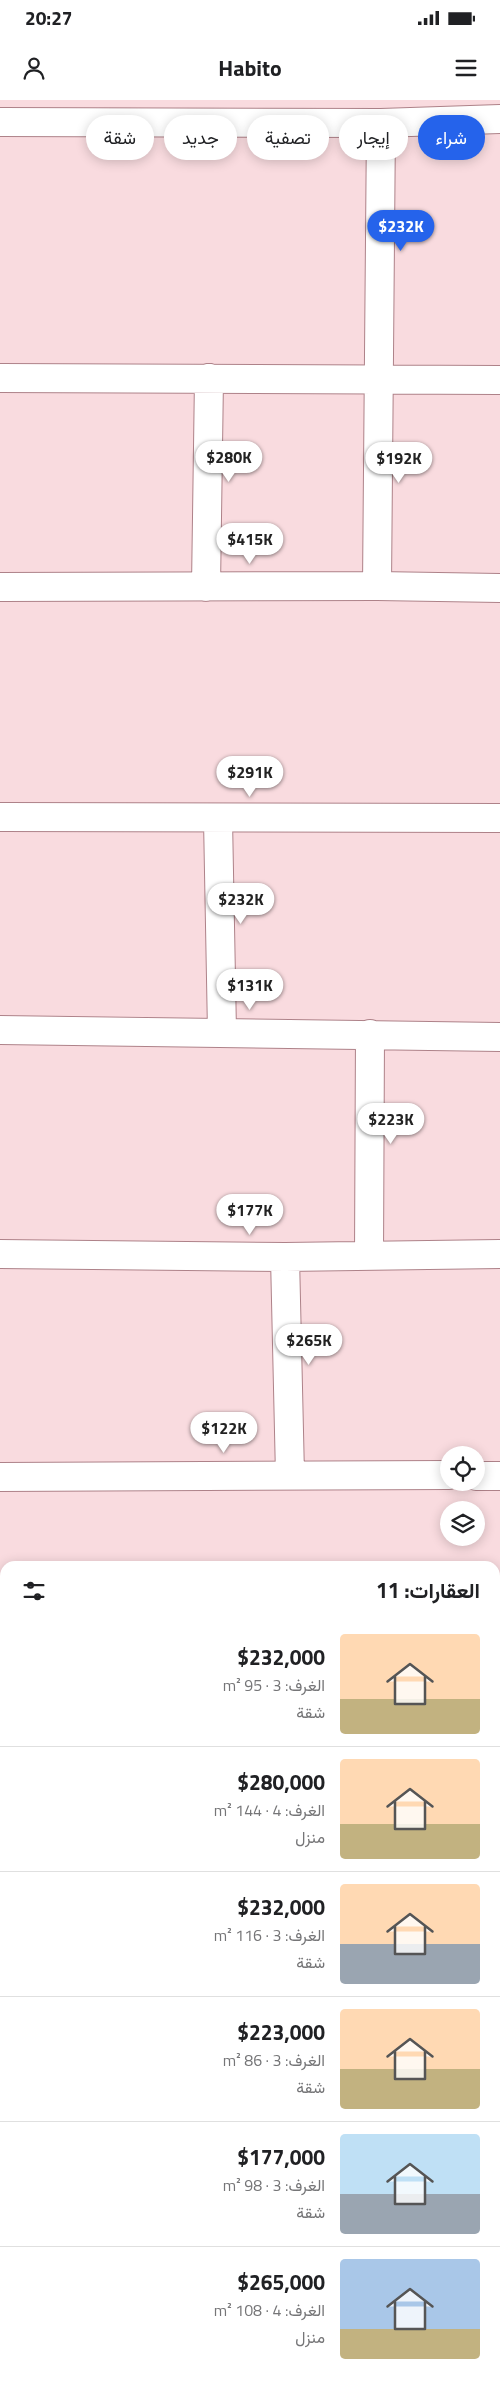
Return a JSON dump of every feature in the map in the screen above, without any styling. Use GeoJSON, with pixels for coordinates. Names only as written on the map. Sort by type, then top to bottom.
{"type":"FeatureCollection","features":[{"type":"Feature","properties":{"kind":"street"},"geometry":{"type":"LineString","coordinates":[[0,122],[94,111],[339,121]]}},
{"type":"Feature","properties":{"kind":"street"},"geometry":{"type":"LineString","coordinates":[[408,122],[500,120]]}},
{"type":"Feature","properties":{"kind":"street"},"geometry":{"type":"LineString","coordinates":[[376,586],[381,160]]}},
{"type":"Feature","properties":{"kind":"street"},"geometry":{"type":"LineString","coordinates":[[0,378],[500,380]]}},
{"type":"Feature","properties":{"kind":"street"},"geometry":{"type":"LineString","coordinates":[[206,587],[209,378]]}},
{"type":"Feature","properties":{"kind":"street"},"geometry":{"type":"LineString","coordinates":[[0,587],[376,586],[500,588]]}},
{"type":"Feature","properties":{"kind":"street"},"geometry":{"type":"LineString","coordinates":[[0,817],[218,819],[500,818]]}},
{"type":"Feature","properties":{"kind":"street"},"geometry":{"type":"LineString","coordinates":[[218,819],[222,1032]]}},
{"type":"Feature","properties":{"kind":"street"},"geometry":{"type":"LineString","coordinates":[[0,1030],[500,1036]]}},
{"type":"Feature","properties":{"kind":"street"},"geometry":{"type":"LineString","coordinates":[[369,1256],[370,1034]]}},
{"type":"Feature","properties":{"kind":"street"},"geometry":{"type":"LineString","coordinates":[[0,1254],[286,1257],[500,1254]]}},
{"type":"Feature","properties":{"kind":"street"},"geometry":{"type":"LineString","coordinates":[[286,1257],[290,1475]]}},
{"type":"Feature","properties":{"kind":"street"},"geometry":{"type":"LineString","coordinates":[[0,1477],[440,1475]]}},
{"type":"Feature","properties":{"kind":"street"},"geometry":{"type":"LineString","coordinates":[[485,1476],[500,1476]]}}]}
